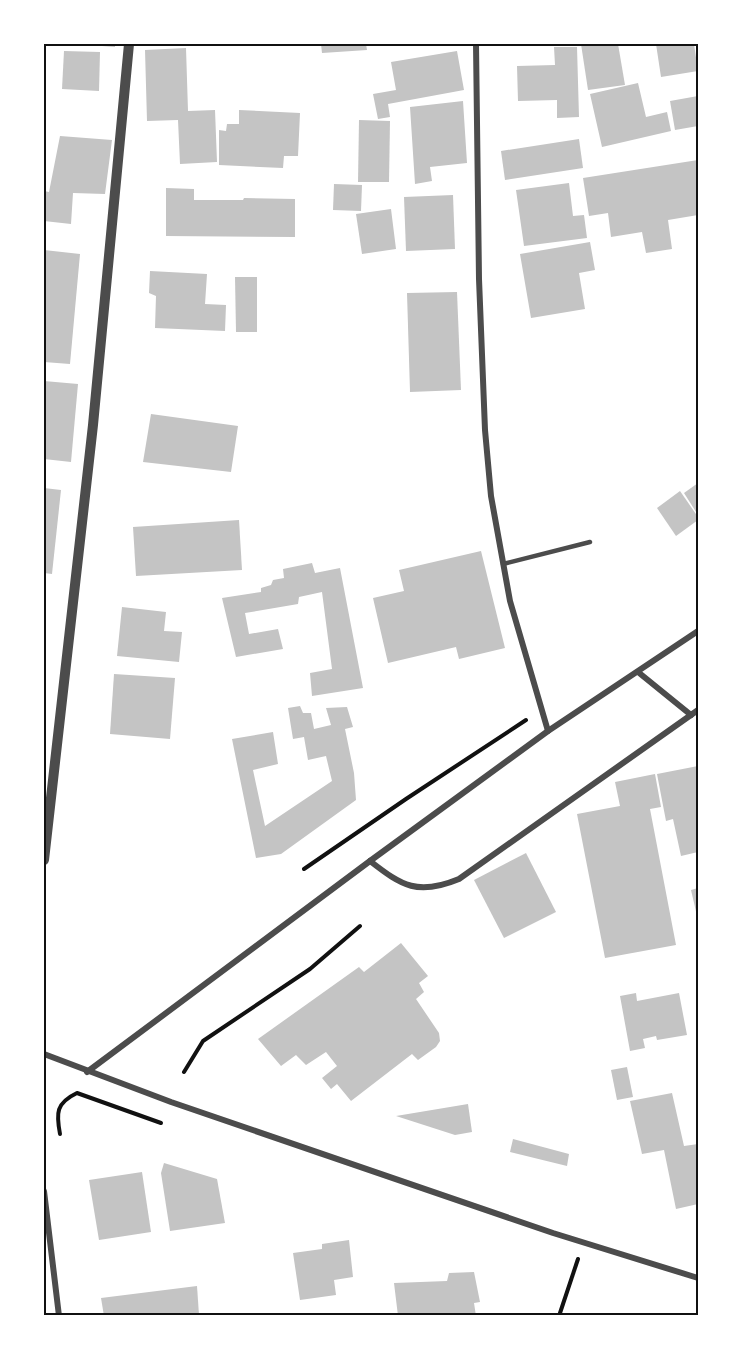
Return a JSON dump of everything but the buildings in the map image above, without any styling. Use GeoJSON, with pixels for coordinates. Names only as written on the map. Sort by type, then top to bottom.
{"type":"FeatureCollection","features":[{"type":"Feature","properties":{"kind":"street"},"geometry":{"type":"LineString","coordinates":[[44,860],[93,425],[129,44]]}},
{"type":"Feature","properties":{"kind":"street"},"geometry":{"type":"LineString","coordinates":[[476,44],[479,267],[485,430],[491,496],[510,602],[548,731]]}},
{"type":"Feature","properties":{"kind":"street"},"geometry":{"type":"LineString","coordinates":[[87,1072],[548,731],[699,631]]}},
{"type":"Feature","properties":{"kind":"street"},"geometry":{"type":"LineString","coordinates":[[638,672],[691,715]]}},
{"type":"Feature","properties":{"kind":"street"},"geometry":{"type":"LineString","coordinates":[[370,861],[395,880],[408,885],[432,887],[459,879],[699,710]]}},
{"type":"Feature","properties":{"kind":"street"},"geometry":{"type":"LineString","coordinates":[[44,1054],[87,1072],[205,1114],[583,1242],[699,1278]]}},
{"type":"Feature","properties":{"kind":"street"},"geometry":{"type":"LineString","coordinates":[[44,1191],[59,1316]]}},
{"type":"Feature","properties":{"kind":"lane"},"geometry":{"type":"LineString","coordinates":[[503,564],[590,542]]}},
{"type":"Feature","properties":{"kind":"path"},"geometry":{"type":"LineString","coordinates":[[184,1072],[203,1041],[310,969],[360,926]]}},
{"type":"Feature","properties":{"kind":"path"},"geometry":{"type":"LineString","coordinates":[[60,1134],[58,1124],[61,1104],[64,1099],[77,1094],[161,1123]]}},
{"type":"Feature","properties":{"kind":"path"},"geometry":{"type":"LineString","coordinates":[[560,1316],[583,1242]]}}]}
